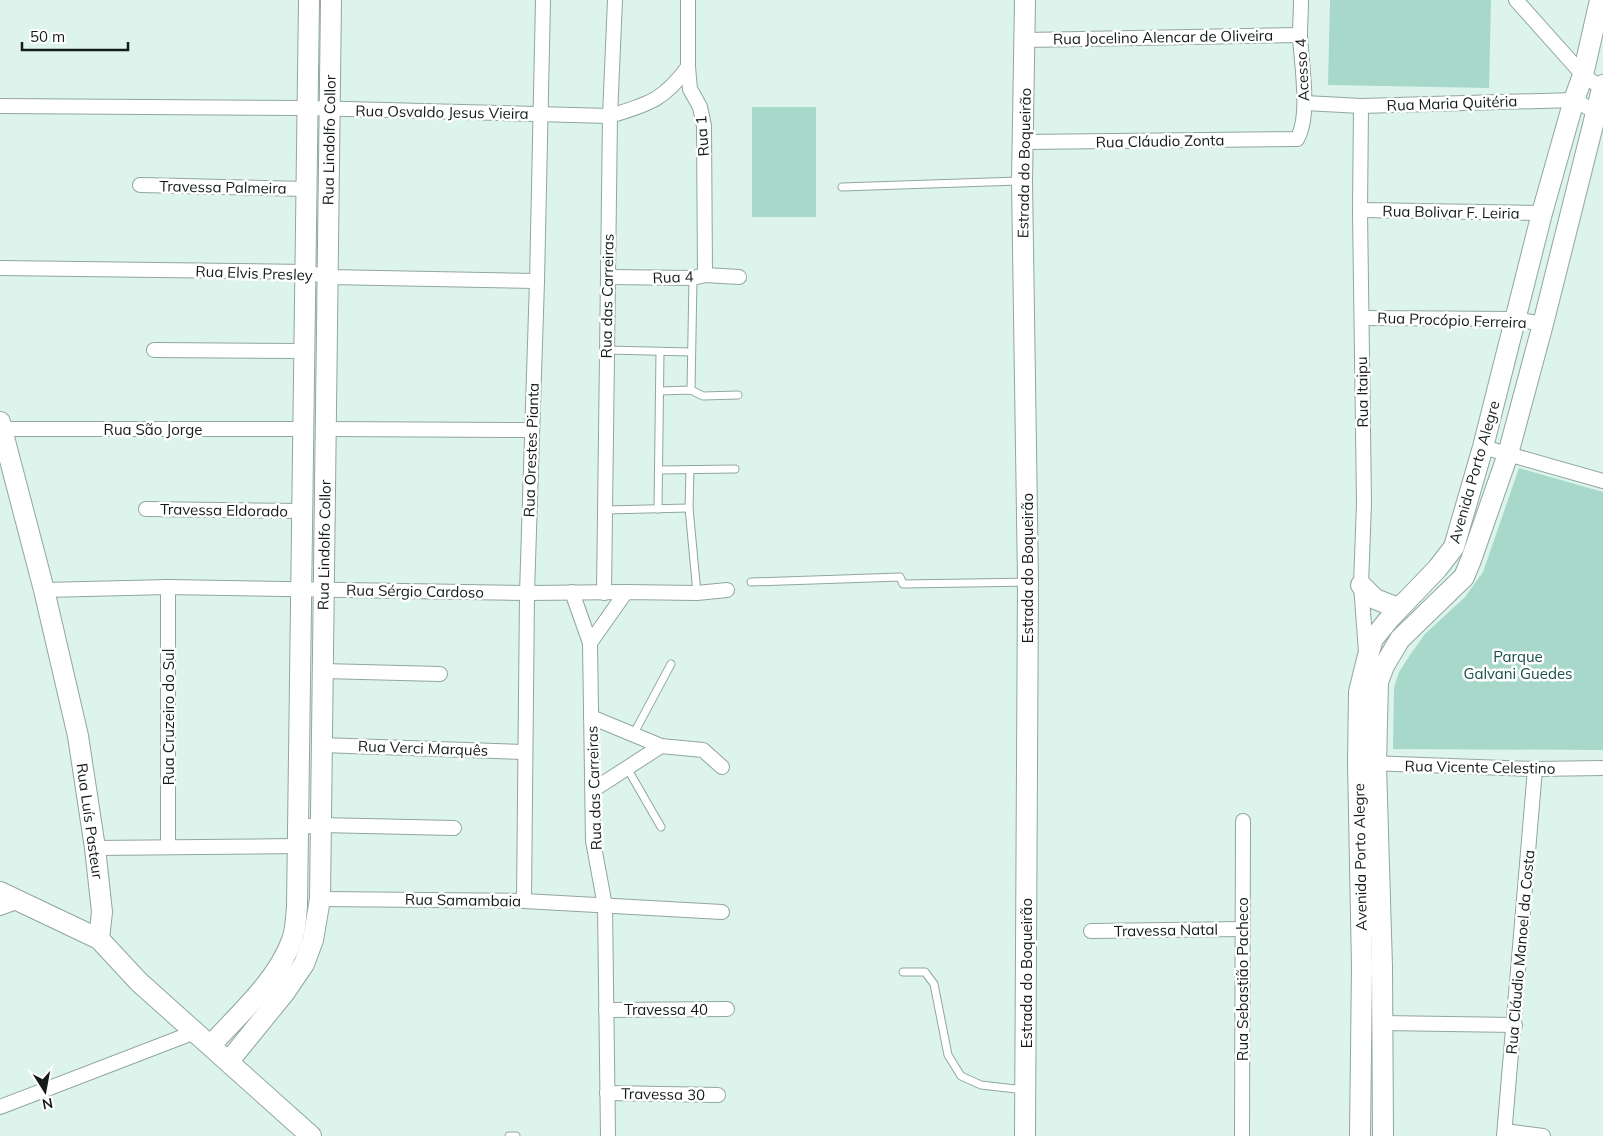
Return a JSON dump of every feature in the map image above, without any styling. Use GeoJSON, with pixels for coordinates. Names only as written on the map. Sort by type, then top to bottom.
{"type":"FeatureCollection","features":[{"type":"Feature","properties":{"kind":"street","name":"Rua Lindolfo Collor"},"geometry":{"type":"LineString","coordinates":[[211,1045],[268,982],[286,955],[293,938],[298,906],[309,0]]}},
{"type":"Feature","properties":{"kind":"street","name":"Rua Lindolfo Collor"},"geometry":{"type":"LineString","coordinates":[[229,1061],[285,992],[304,964],[313,940],[320,899],[331,0]]}},
{"type":"Feature","properties":{"kind":"street","name":"Rua Orestes Pianta"},"geometry":{"type":"LineString","coordinates":[[524,901],[527,593],[537,281],[543,0]]}},
{"type":"Feature","properties":{"kind":"street","name":"Rua das Carreiras"},"geometry":{"type":"LineString","coordinates":[[604,593],[610,116],[615,0]]}},
{"type":"Feature","properties":{"kind":"street","name":"Rua 1"},"geometry":{"type":"LineString","coordinates":[[688,0],[688,68],[690,89],[700,107],[704,126],[699,276]]}},
{"type":"Feature","properties":{"kind":"street","name":"Estrada do Boqueirão"},"geometry":{"type":"LineString","coordinates":[[1025,0],[1026,40],[1022,181],[1028,582],[1025,1136]]}},
{"type":"Feature","properties":{"kind":"street","name":"Acesso 4"},"geometry":{"type":"LineString","coordinates":[[1297,139],[1302,132],[1304,103],[1300,35],[1301,0]]}},
{"type":"Feature","properties":{"kind":"street"},"geometry":{"type":"LineString","coordinates":[[1516,0],[1583,75],[1603,86]]}},
{"type":"Feature","properties":{"kind":"street","name":"Avenida Porto Alegre"},"geometry":{"type":"LineString","coordinates":[[1360,1136],[1372,967],[1367,763],[1378,682],[1373,639],[1406,600],[1437,570],[1454,547],[1483,447],[1542,214],[1574,100],[1583,75],[1600,0]]}},
{"type":"Feature","properties":{"kind":"street","name":"Rua Jocelino Alencar de Oliveira"},"geometry":{"type":"LineString","coordinates":[[1026,40],[1300,35]]}},
{"type":"Feature","properties":{"kind":"street","name":"Rua Osvaldo Jesus Vieira"},"geometry":{"type":"LineString","coordinates":[[0,106],[308,108],[610,116],[650,103],[674,86],[688,68]]}},
{"type":"Feature","properties":{"kind":"street","name":"Avenida Porto Alegre"},"geometry":{"type":"LineString","coordinates":[[1375,662],[1464,577],[1508,454],[1603,86]]}},
{"type":"Feature","properties":{"kind":"street"},"geometry":{"type":"LineString","coordinates":[[1574,100],[1596,112]]}},
{"type":"Feature","properties":{"kind":"street","name":"Rua Maria Quitéria"},"geometry":{"type":"LineString","coordinates":[[1304,103],[1360,106],[1574,100]]}},
{"type":"Feature","properties":{"kind":"street","name":"Rua Itaipu"},"geometry":{"type":"LineString","coordinates":[[1360,106],[1364,503],[1361,585],[1375,662]]}},
{"type":"Feature","properties":{"kind":"street","name":"Rua Cláudio Zonta"},"geometry":{"type":"LineString","coordinates":[[1023,142],[1297,139]]}},
{"type":"Feature","properties":{"kind":"street","name":"Travessa Palmeira"},"geometry":{"type":"LineString","coordinates":[[140,185],[306,189]]}},
{"type":"Feature","properties":{"kind":"street","name":"Rua Bolivar F. Leiria"},"geometry":{"type":"LineString","coordinates":[[1360,210],[1542,214]]}},
{"type":"Feature","properties":{"kind":"street","name":"Rua Elvis Presley"},"geometry":{"type":"LineString","coordinates":[[0,268],[306,272],[328,277],[537,281]]}},
{"type":"Feature","properties":{"kind":"street","name":"Rua 4"},"geometry":{"type":"LineString","coordinates":[[608,277],[739,277]]}},
{"type":"Feature","properties":{"kind":"street","name":"Rua Procópio Ferreira"},"geometry":{"type":"LineString","coordinates":[[1362,318],[1514,319],[1543,324]]}},
{"type":"Feature","properties":{"kind":"street"},"geometry":{"type":"LineString","coordinates":[[154,350],[305,351]]}},
{"type":"Feature","properties":{"kind":"street","name":"Rua São Jorge"},"geometry":{"type":"LineString","coordinates":[[1,426],[304,428]]}},
{"type":"Feature","properties":{"kind":"street","name":"Rua Luís Pasteur"},"geometry":{"type":"LineString","coordinates":[[1,426],[3,451],[44,590],[78,736],[95,848],[102,912],[99,939]]}},
{"type":"Feature","properties":{"kind":"street"},"geometry":{"type":"LineString","coordinates":[[326,429],[532,430]]}},
{"type":"Feature","properties":{"kind":"street"},"geometry":{"type":"LineString","coordinates":[[1483,447],[1603,480]]}},
{"type":"Feature","properties":{"kind":"street","name":"Travessa Eldorado"},"geometry":{"type":"LineString","coordinates":[[146,509],[303,511]]}},
{"type":"Feature","properties":{"kind":"street"},"geometry":{"type":"LineString","coordinates":[[1361,585],[1375,599],[1398,608],[1406,600]]}},
{"type":"Feature","properties":{"kind":"street","name":"Rua Sérgio Cardoso"},"geometry":{"type":"LineString","coordinates":[[44,590],[168,587],[527,593],[696,593],[727,590]]}},
{"type":"Feature","properties":{"kind":"street","name":"Rua Cruzeiro do Sul"},"geometry":{"type":"LineString","coordinates":[[168,587],[168,847]]}},
{"type":"Feature","properties":{"kind":"street","name":"Rua das Carreiras"},"geometry":{"type":"LineString","coordinates":[[572,592],[590,643],[593,841],[606,906],[608,1136]]}},
{"type":"Feature","properties":{"kind":"street"},"geometry":{"type":"LineString","coordinates":[[590,643],[626,592]]}},
{"type":"Feature","properties":{"kind":"street"},"geometry":{"type":"LineString","coordinates":[[323,671],[440,674]]}},
{"type":"Feature","properties":{"kind":"street"},"geometry":{"type":"LineString","coordinates":[[591,717],[661,746],[703,750],[722,767]]}},
{"type":"Feature","properties":{"kind":"street","name":"Rua Verci Marquês"},"geometry":{"type":"LineString","coordinates":[[321,745],[524,752]]}},
{"type":"Feature","properties":{"kind":"street"},"geometry":{"type":"LineString","coordinates":[[592,790],[661,746]]}},
{"type":"Feature","properties":{"kind":"street","name":"Rua Vicente Celestino"},"geometry":{"type":"LineString","coordinates":[[1367,763],[1535,769],[1603,768]]}},
{"type":"Feature","properties":{"kind":"street","name":"Rua Cláudio Manoel da Costa"},"geometry":{"type":"LineString","coordinates":[[1504,1134],[1515,1025],[1535,769]]}},
{"type":"Feature","properties":{"kind":"street","name":"Rua Sebastião Pacheco"},"geometry":{"type":"LineString","coordinates":[[1242,1136],[1241,929],[1243,822]]}},
{"type":"Feature","properties":{"kind":"street"},"geometry":{"type":"LineString","coordinates":[[95,848],[168,847],[298,837],[321,826],[454,828]]}},
{"type":"Feature","properties":{"kind":"street"},"geometry":{"type":"LineString","coordinates":[[0,892],[99,939],[139,982],[311,1136]]}},
{"type":"Feature","properties":{"kind":"street","name":"Rua Samambaia"},"geometry":{"type":"LineString","coordinates":[[320,899],[524,901],[722,912]]}},
{"type":"Feature","properties":{"kind":"street"},"geometry":{"type":"LineString","coordinates":[[0,908],[19,901]]}},
{"type":"Feature","properties":{"kind":"street","name":"Travessa Natal"},"geometry":{"type":"LineString","coordinates":[[1091,930],[1241,929]]}},
{"type":"Feature","properties":{"kind":"street","name":"Avenida Porto Alegre"},"geometry":{"type":"LineString","coordinates":[[1372,967],[1382,1023],[1383,1136]]}},
{"type":"Feature","properties":{"kind":"street","name":"Travessa 40"},"geometry":{"type":"LineString","coordinates":[[606,1010],[727,1009]]}},
{"type":"Feature","properties":{"kind":"street"},"geometry":{"type":"LineString","coordinates":[[1382,1023],[1515,1025]]}},
{"type":"Feature","properties":{"kind":"street"},"geometry":{"type":"LineString","coordinates":[[0,1107],[195,1032]]}},
{"type":"Feature","properties":{"kind":"street","name":"Travessa 30"},"geometry":{"type":"LineString","coordinates":[[607,1093],[718,1095]]}},
{"type":"Feature","properties":{"kind":"street"},"geometry":{"type":"LineString","coordinates":[[1504,1134],[1542,1136]]}},
{"type":"Feature","properties":{"kind":"lane"},"geometry":{"type":"LineString","coordinates":[[842,187],[1022,181]]}},
{"type":"Feature","properties":{"kind":"lane"},"geometry":{"type":"LineString","coordinates":[[690,390],[691,352],[699,276]]}},
{"type":"Feature","properties":{"kind":"lane"},"geometry":{"type":"LineString","coordinates":[[607,350],[691,352]]}},
{"type":"Feature","properties":{"kind":"lane"},"geometry":{"type":"LineString","coordinates":[[658,509],[660,352]]}},
{"type":"Feature","properties":{"kind":"lane"},"geometry":{"type":"LineString","coordinates":[[660,391],[690,390],[703,396],[738,394]]}},
{"type":"Feature","properties":{"kind":"lane"},"geometry":{"type":"LineString","coordinates":[[659,470],[735,469]]}},
{"type":"Feature","properties":{"kind":"lane"},"geometry":{"type":"LineString","coordinates":[[690,470],[689,508],[696,593]]}},
{"type":"Feature","properties":{"kind":"lane"},"geometry":{"type":"LineString","coordinates":[[604,510],[689,508]]}},
{"type":"Feature","properties":{"kind":"lane"},"geometry":{"type":"LineString","coordinates":[[751,582],[900,577],[904,584],[1028,582]]}},
{"type":"Feature","properties":{"kind":"lane"},"geometry":{"type":"LineString","coordinates":[[633,734],[671,664]]}},
{"type":"Feature","properties":{"kind":"lane"},"geometry":{"type":"LineString","coordinates":[[627,768],[661,826]]}},
{"type":"Feature","properties":{"kind":"lane"},"geometry":{"type":"LineString","coordinates":[[903,972],[925,972],[934,984],[948,1055],[961,1076],[981,1085],[1025,1090]]}},
{"type":"Feature","properties":{"kind":"lane"},"geometry":{"type":"LineString","coordinates":[[509,1136],[516,1136]]}},
{"type":"Feature","properties":{"kind":"green space"},"geometry":{"type":"Polygon","coordinates":[[[1330,0],[1491,0],[1489,88],[1328,85],[1330,0]]]}},
{"type":"Feature","properties":{"kind":"green space"},"geometry":{"type":"Polygon","coordinates":[[[752,107],[816,107],[816,217],[752,217],[752,107]]]}},
{"type":"Feature","properties":{"kind":"green space","name":"Parque Galvani Guedes"},"geometry":{"type":"Polygon","coordinates":[[[1519,468],[1603,492],[1603,750],[1393,749],[1394,688],[1399,672],[1425,634],[1465,597],[1483,572],[1519,468]]]}}]}
